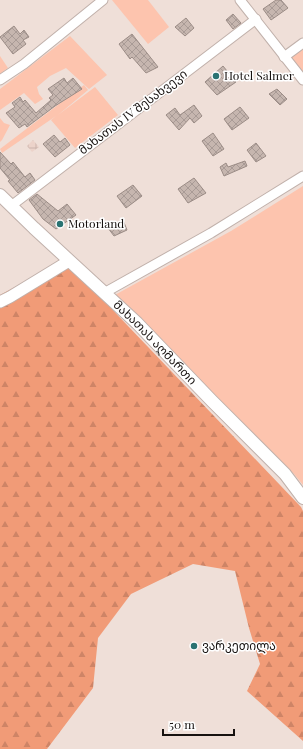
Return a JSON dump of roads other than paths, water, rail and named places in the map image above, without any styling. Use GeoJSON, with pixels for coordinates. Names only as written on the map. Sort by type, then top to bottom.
{"type":"FeatureCollection","features":[{"type":"Feature","properties":{"kind":"main road","name":"მახათას აღმართი"},"geometry":{"type":"LineString","coordinates":[[0,195],[137,323],[285,474],[303,498]]}},
{"type":"Feature","properties":{"kind":"street"},"geometry":{"type":"LineString","coordinates":[[0,80],[24,64],[103,0]]}},
{"type":"Feature","properties":{"kind":"street"},"geometry":{"type":"LineString","coordinates":[[240,0],[303,80]]}},
{"type":"Feature","properties":{"kind":"street","name":"მახათას IV შესახვევი"},"geometry":{"type":"LineString","coordinates":[[11,206],[256,19]]}},
{"type":"Feature","properties":{"kind":"street"},"geometry":{"type":"LineString","coordinates":[[284,57],[303,43]]}},
{"type":"Feature","properties":{"kind":"street"},"geometry":{"type":"LineString","coordinates":[[104,293],[211,233],[303,176]]}},
{"type":"Feature","properties":{"kind":"street"},"geometry":{"type":"LineString","coordinates":[[0,302],[69,261]]}},
{"type":"Feature","properties":{"kind":"place","name":"Hotel Salmer"},"geometry":{"type":"Point","coordinates":[216,76]}},
{"type":"Feature","properties":{"kind":"place","name":"Motorland"},"geometry":{"type":"Point","coordinates":[60,224]}},
{"type":"Feature","properties":{"kind":"place","name":"ვარკეთილა"},"geometry":{"type":"Point","coordinates":[194,646]}}]}
